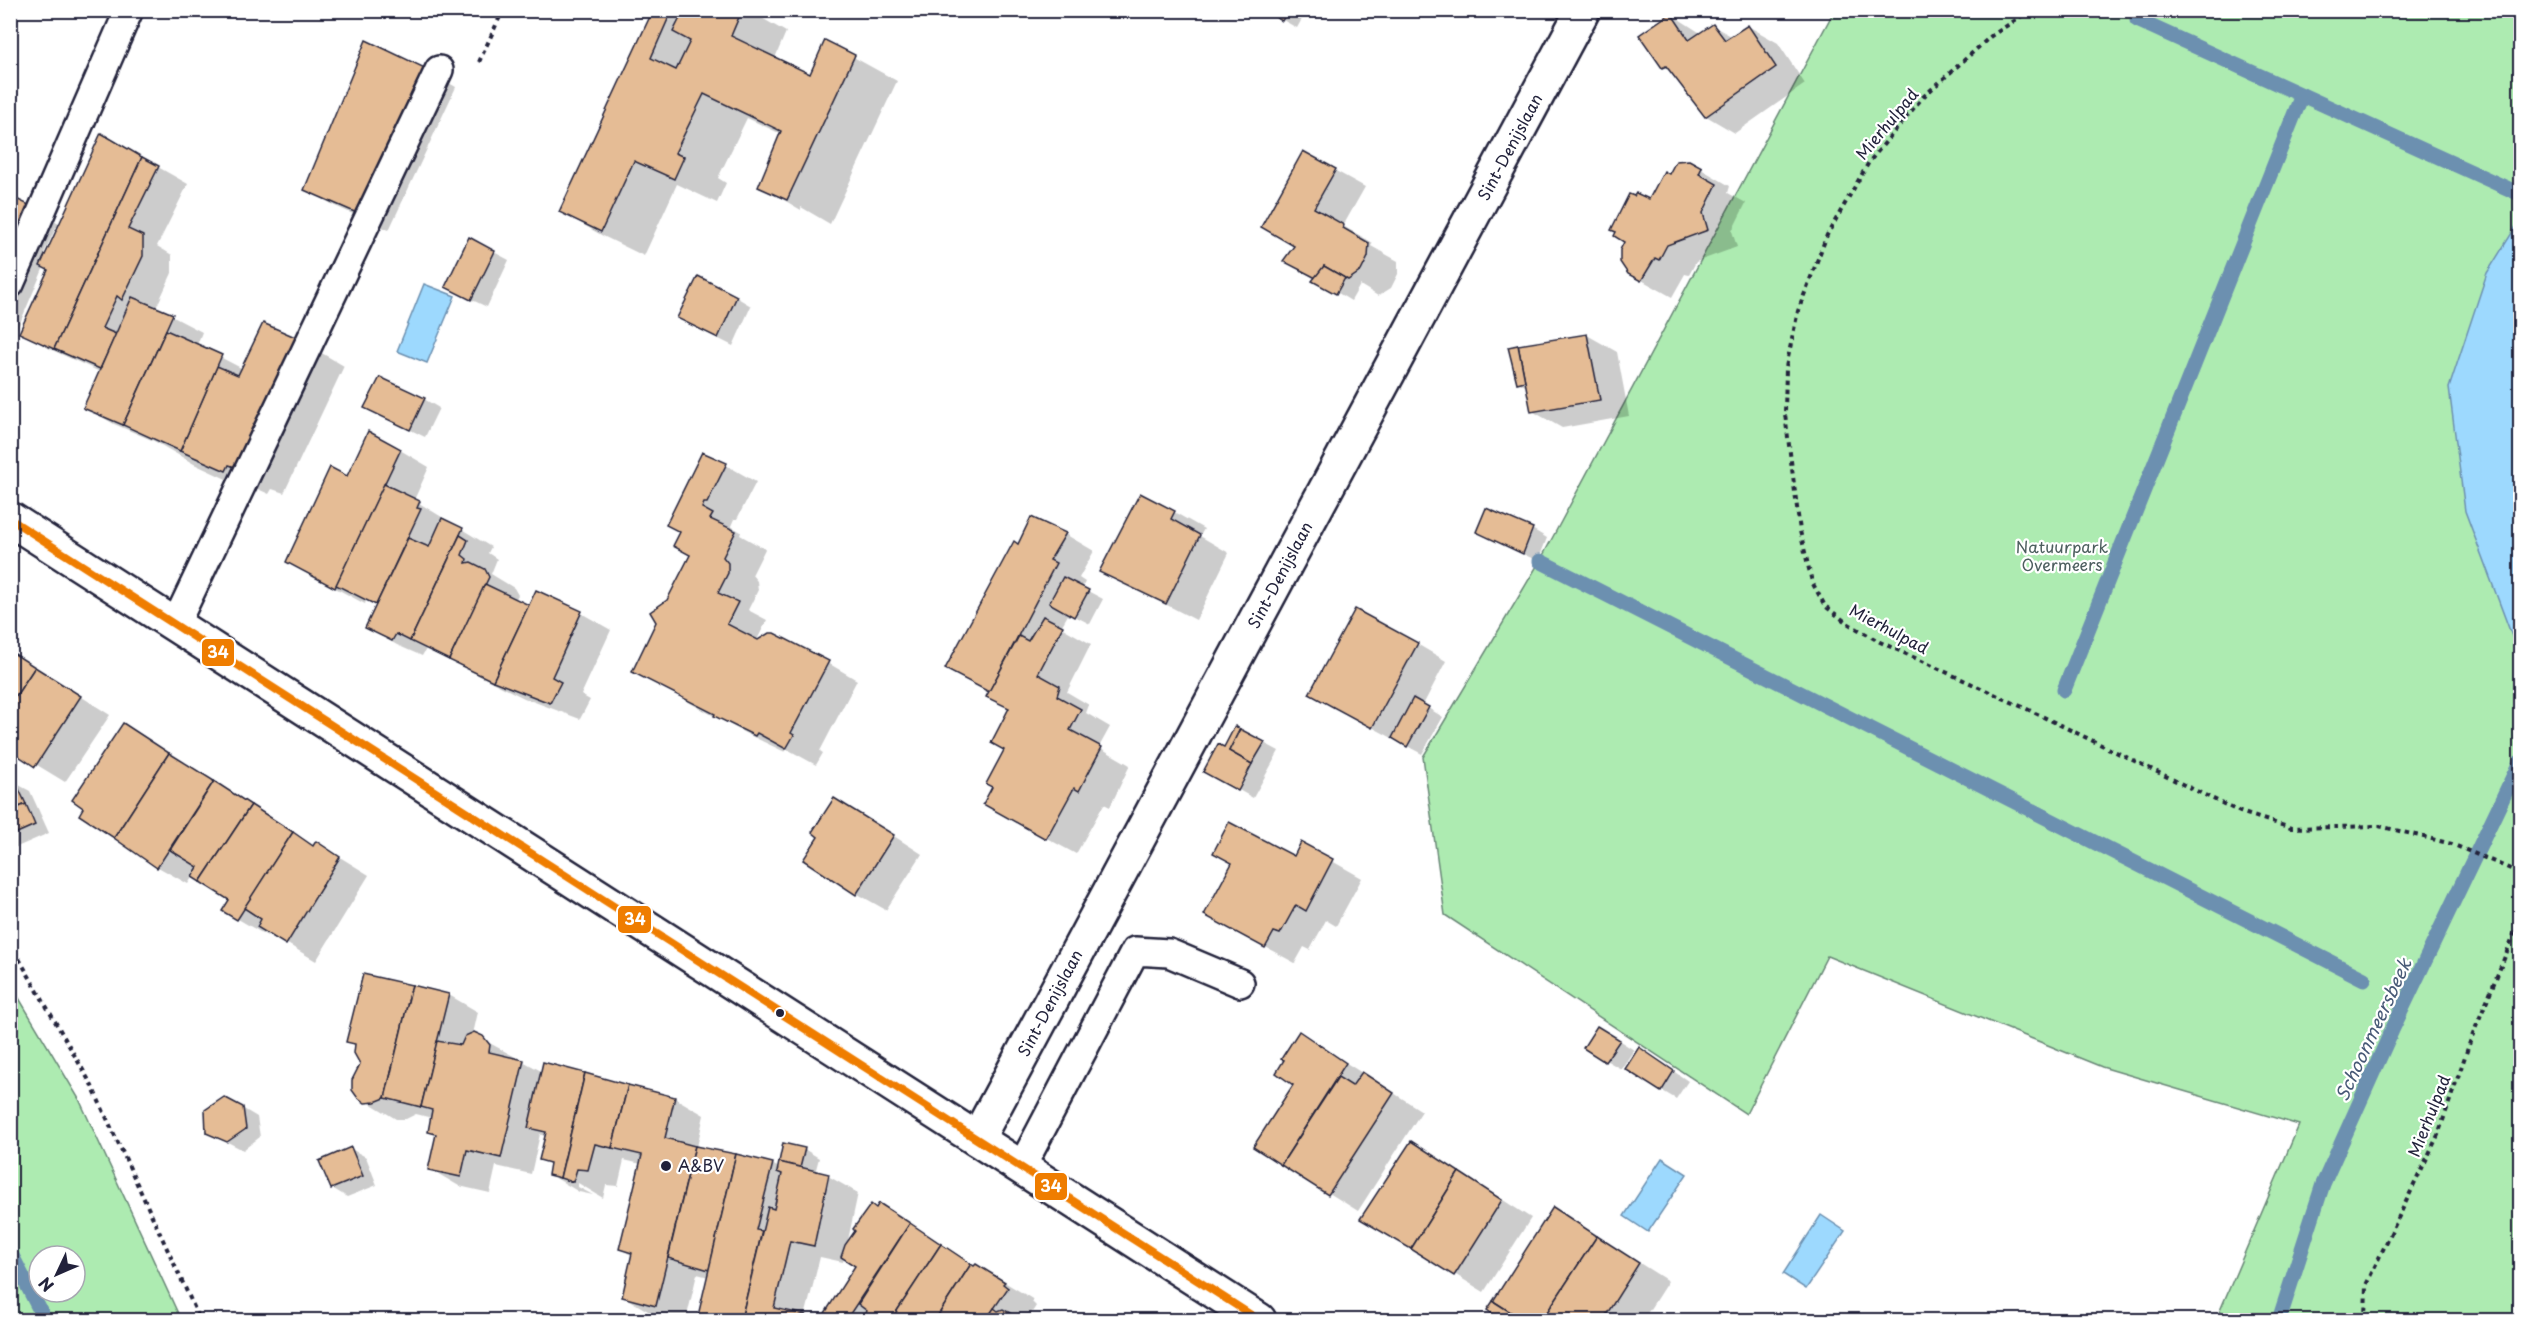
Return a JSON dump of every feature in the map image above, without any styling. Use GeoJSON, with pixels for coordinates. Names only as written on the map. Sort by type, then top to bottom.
{"type":"FeatureCollection","features":[{"type":"Feature","properties":{"kind":"street","name":"Sint-Denijslaan"},"geometry":{"type":"LineString","coordinates":[[977,1139],[1583,10]]}},
{"type":"Feature","properties":{"kind":"street"},"geometry":{"type":"LineString","coordinates":[[10,519],[1259,1320]]}},
{"type":"Feature","properties":{"kind":"lane"},"geometry":{"type":"LineString","coordinates":[[10,284],[129,10]]}},
{"type":"Feature","properties":{"kind":"lane"},"geometry":{"type":"LineString","coordinates":[[175,625],[439,70]]}},
{"type":"Feature","properties":{"kind":"lane"},"geometry":{"type":"LineString","coordinates":[[1021,1168],[1135,951],[1169,953],[1240,983]]}},
{"type":"Feature","properties":{"kind":"path","name":"Mierhulpad"},"geometry":{"type":"LineString","coordinates":[[2031,10],[1990,36],[1923,97],[1869,162],[1827,235],[1798,311],[1786,367],[1785,414],[1800,531],[1812,582],[1825,606],[1847,623],[1880,642],[2027,709],[2240,812],[2291,828],[2379,826],[2452,844],[2520,873]]}},
{"type":"Feature","properties":{"kind":"path","name":"Mierhulpad"},"geometry":{"type":"LineString","coordinates":[[2365,1320],[2366,1285],[2438,1135],[2471,1039],[2520,920]]}},
{"type":"Feature","properties":{"kind":"path"},"geometry":{"type":"LineString","coordinates":[[10,943],[91,1084],[200,1320]]}},
{"type":"Feature","properties":{"kind":"green space","name":"Natuurpark Overmeers"},"geometry":{"type":"Polygon","coordinates":[[[1834,11],[2520,11],[2520,1320],[2216,1320],[2299,1125],[2102,1067],[1827,956],[1746,1114],[1445,915],[1423,757],[1540,561],[1834,11]]]}},
{"type":"Feature","properties":{"kind":"green space"},"geometry":{"type":"Polygon","coordinates":[[[10,983],[79,1099],[181,1320],[11,1320],[10,983]]]}},
{"type":"Feature","properties":{"kind":"water"},"geometry":{"type":"Polygon","coordinates":[[[2520,220],[2520,734],[2516,647],[2465,511],[2449,388],[2487,273],[2520,220]]]}},
{"type":"Feature","properties":{"kind":"water"},"geometry":{"type":"Polygon","coordinates":[[[424,284],[455,296],[427,363],[397,351],[424,284]]]}},
{"type":"Feature","properties":{"kind":"water"},"geometry":{"type":"Polygon","coordinates":[[[1662,1158],[1687,1174],[1648,1232],[1624,1216],[1662,1158]]]}},
{"type":"Feature","properties":{"kind":"water"},"geometry":{"type":"Polygon","coordinates":[[[1821,1215],[1845,1231],[1806,1289],[1783,1274],[1821,1215]]]}},
{"type":"Feature","properties":{"kind":"building"},"geometry":{"type":"Polygon","coordinates":[[[653,10],[672,10],[651,58],[676,70],[690,41],[673,32],[684,10],[742,10],[731,36],[810,74],[825,40],[855,55],[787,200],[758,187],[781,131],[704,94],[675,153],[684,157],[674,179],[634,161],[601,232],[559,212],[653,10]]]}},
{"type":"Feature","properties":{"kind":"building"},"geometry":{"type":"Polygon","coordinates":[[[1263,10],[1288,10],[1282,21],[1263,10]]]}},
{"type":"Feature","properties":{"kind":"building"},"geometry":{"type":"Polygon","coordinates":[[[1671,13],[1689,40],[1713,24],[1725,40],[1748,25],[1776,67],[1705,117],[1666,66],[1662,68],[1639,35],[1671,13]]]}},
{"type":"Feature","properties":{"kind":"building"},"geometry":{"type":"Polygon","coordinates":[[[366,40],[427,69],[359,214],[304,190],[366,40]]]}},
{"type":"Feature","properties":{"kind":"building"},"geometry":{"type":"Polygon","coordinates":[[[101,133],[142,157],[54,349],[19,333],[48,270],[40,266],[101,133]]]}},
{"type":"Feature","properties":{"kind":"building"},"geometry":{"type":"Polygon","coordinates":[[[1303,151],[1336,169],[1314,208],[1369,243],[1368,257],[1361,271],[1348,280],[1324,266],[1316,278],[1283,261],[1294,246],[1261,227],[1303,151]]]}},
{"type":"Feature","properties":{"kind":"building"},"geometry":{"type":"Polygon","coordinates":[[[142,157],[159,166],[128,229],[143,236],[143,256],[122,300],[117,296],[102,328],[116,334],[100,369],[54,349],[142,157]]]}},
{"type":"Feature","properties":{"kind":"building"},"geometry":{"type":"Polygon","coordinates":[[[1689,160],[1702,167],[1699,174],[1717,184],[1703,213],[1708,230],[1667,245],[1659,260],[1655,258],[1641,281],[1628,274],[1620,262],[1620,250],[1624,242],[1614,236],[1616,232],[1611,230],[1629,194],[1634,196],[1636,193],[1649,199],[1664,171],[1669,174],[1676,161],[1689,160]]]}},
{"type":"Feature","properties":{"kind":"building"},"geometry":{"type":"Polygon","coordinates":[[[10,196],[29,205],[15,235],[20,238],[10,259],[10,196]]]}},
{"type":"Feature","properties":{"kind":"building"},"geometry":{"type":"Polygon","coordinates":[[[469,237],[495,251],[471,300],[445,287],[469,237]]]}},
{"type":"Feature","properties":{"kind":"building"},"geometry":{"type":"Polygon","coordinates":[[[1324,266],[1345,278],[1336,294],[1312,281],[1324,266]]]}},
{"type":"Feature","properties":{"kind":"building"},"geometry":{"type":"Polygon","coordinates":[[[698,276],[737,296],[718,338],[677,318],[698,276]]]}},
{"type":"Feature","properties":{"kind":"building"},"geometry":{"type":"Polygon","coordinates":[[[132,297],[173,314],[123,425],[83,408],[132,297]]]}},
{"type":"Feature","properties":{"kind":"building"},"geometry":{"type":"Polygon","coordinates":[[[263,323],[302,340],[241,469],[229,465],[226,471],[180,451],[217,366],[238,375],[263,323]]]}},
{"type":"Feature","properties":{"kind":"building"},"geometry":{"type":"Polygon","coordinates":[[[166,330],[222,355],[180,451],[123,425],[166,330]]]}},
{"type":"Feature","properties":{"kind":"building"},"geometry":{"type":"Polygon","coordinates":[[[1587,334],[1600,400],[1531,412],[1518,345],[1587,334]]]}},
{"type":"Feature","properties":{"kind":"building"},"geometry":{"type":"Polygon","coordinates":[[[1518,345],[1525,381],[1517,383],[1508,347],[1518,345]]]}},
{"type":"Feature","properties":{"kind":"building"},"geometry":{"type":"Polygon","coordinates":[[[380,377],[425,398],[410,430],[364,408],[380,377]]]}},
{"type":"Feature","properties":{"kind":"building"},"geometry":{"type":"Polygon","coordinates":[[[368,431],[401,449],[335,588],[286,562],[330,467],[347,476],[368,431]]]}},
{"type":"Feature","properties":{"kind":"building"},"geometry":{"type":"Polygon","coordinates":[[[702,452],[727,463],[707,503],[704,503],[702,508],[713,514],[710,519],[736,531],[723,557],[728,563],[728,573],[718,593],[738,602],[727,624],[758,640],[769,633],[774,633],[829,661],[791,733],[794,735],[786,749],[757,733],[755,736],[714,716],[715,714],[632,672],[656,622],[650,612],[667,600],[690,555],[673,546],[680,532],[666,525],[702,452]]]}},
{"type":"Feature","properties":{"kind":"building"},"geometry":{"type":"Polygon","coordinates":[[[384,484],[420,501],[417,508],[421,509],[376,605],[336,585],[384,484]]]}},
{"type":"Feature","properties":{"kind":"building"},"geometry":{"type":"Polygon","coordinates":[[[1140,493],[1175,511],[1171,519],[1200,535],[1166,604],[1099,572],[1140,493]]]}},
{"type":"Feature","properties":{"kind":"building"},"geometry":{"type":"Polygon","coordinates":[[[1486,508],[1533,528],[1523,554],[1476,532],[1486,508]]]}},
{"type":"Feature","properties":{"kind":"building"},"geometry":{"type":"Polygon","coordinates":[[[1031,517],[1066,533],[1050,560],[1056,563],[989,692],[945,669],[1014,541],[1018,544],[1031,517]]]}},
{"type":"Feature","properties":{"kind":"building"},"geometry":{"type":"Polygon","coordinates":[[[442,518],[463,528],[410,641],[396,634],[392,641],[365,628],[408,538],[429,547],[442,518]]]}},
{"type":"Feature","properties":{"kind":"building"},"geometry":{"type":"Polygon","coordinates":[[[460,535],[468,540],[462,555],[467,559],[466,563],[471,562],[485,569],[489,577],[449,660],[410,641],[460,535]]]}},
{"type":"Feature","properties":{"kind":"building"},"geometry":{"type":"Polygon","coordinates":[[[1063,577],[1089,590],[1074,617],[1049,603],[1063,577]]]}},
{"type":"Feature","properties":{"kind":"building"},"geometry":{"type":"Polygon","coordinates":[[[485,584],[529,605],[493,681],[449,660],[485,584]]]}},
{"type":"Feature","properties":{"kind":"building"},"geometry":{"type":"Polygon","coordinates":[[[536,590],[582,611],[552,677],[561,682],[550,703],[493,681],[536,590]]]}},
{"type":"Feature","properties":{"kind":"building"},"geometry":{"type":"Polygon","coordinates":[[[1355,609],[1418,643],[1372,728],[1309,694],[1355,609]]]}},
{"type":"Feature","properties":{"kind":"building"},"geometry":{"type":"Polygon","coordinates":[[[1043,616],[1063,626],[1038,674],[1060,686],[1057,696],[1081,709],[1070,730],[1102,747],[1079,791],[1074,788],[1046,839],[983,804],[992,787],[986,784],[1004,750],[991,743],[1009,708],[986,697],[1019,636],[1028,641],[1043,616]]]}},
{"type":"Feature","properties":{"kind":"building"},"geometry":{"type":"Polygon","coordinates":[[[10,651],[35,667],[10,705],[10,651]]]}},
{"type":"Feature","properties":{"kind":"building"},"geometry":{"type":"Polygon","coordinates":[[[35,667],[81,696],[35,767],[10,750],[10,705],[35,667]]]}},
{"type":"Feature","properties":{"kind":"building"},"geometry":{"type":"Polygon","coordinates":[[[1413,698],[1429,707],[1407,747],[1392,738],[1413,698]]]}},
{"type":"Feature","properties":{"kind":"building"},"geometry":{"type":"Polygon","coordinates":[[[123,723],[169,753],[114,838],[79,815],[83,808],[72,800],[123,723]]]}},
{"type":"Feature","properties":{"kind":"building"},"geometry":{"type":"Polygon","coordinates":[[[1235,726],[1240,729],[1229,751],[1252,764],[1238,791],[1203,772],[1218,744],[1224,747],[1235,726]]]}},
{"type":"Feature","properties":{"kind":"building"},"geometry":{"type":"Polygon","coordinates":[[[1240,729],[1265,742],[1252,764],[1229,751],[1240,729]]]}},
{"type":"Feature","properties":{"kind":"building"},"geometry":{"type":"Polygon","coordinates":[[[169,753],[214,781],[157,868],[114,838],[169,753]]]}},
{"type":"Feature","properties":{"kind":"building"},"geometry":{"type":"Polygon","coordinates":[[[15,781],[26,804],[10,811],[10,783],[15,781]]]}},
{"type":"Feature","properties":{"kind":"building"},"geometry":{"type":"Polygon","coordinates":[[[214,781],[251,805],[200,882],[192,877],[198,867],[170,850],[214,781]]]}},
{"type":"Feature","properties":{"kind":"building"},"geometry":{"type":"Polygon","coordinates":[[[834,798],[894,835],[856,895],[803,860],[818,837],[812,832],[834,798]]]}},
{"type":"Feature","properties":{"kind":"building"},"geometry":{"type":"Polygon","coordinates":[[[26,804],[35,825],[10,836],[10,811],[26,804]]]}},
{"type":"Feature","properties":{"kind":"building"},"geometry":{"type":"Polygon","coordinates":[[[251,805],[293,832],[237,920],[222,911],[229,900],[200,882],[251,805]]]}},
{"type":"Feature","properties":{"kind":"building"},"geometry":{"type":"Polygon","coordinates":[[[1229,822],[1294,856],[1301,842],[1333,859],[1306,911],[1296,905],[1280,934],[1274,932],[1265,948],[1204,915],[1232,863],[1213,853],[1229,822]]]}},
{"type":"Feature","properties":{"kind":"building"},"geometry":{"type":"Polygon","coordinates":[[[293,832],[313,846],[316,841],[340,857],[286,945],[257,927],[261,919],[244,908],[293,832]]]}},
{"type":"Feature","properties":{"kind":"building"},"geometry":{"type":"Polygon","coordinates":[[[363,974],[412,985],[385,1098],[365,1103],[352,1090],[352,1080],[360,1064],[354,1053],[355,1044],[346,1042],[363,974]]]}},
{"type":"Feature","properties":{"kind":"building"},"geometry":{"type":"Polygon","coordinates":[[[412,985],[449,994],[421,1107],[385,1098],[412,985]]]}},
{"type":"Feature","properties":{"kind":"building"},"geometry":{"type":"Polygon","coordinates":[[[1597,1026],[1620,1040],[1605,1062],[1583,1048],[1597,1026]]]}},
{"type":"Feature","properties":{"kind":"building"},"geometry":{"type":"Polygon","coordinates":[[[1299,1031],[1346,1063],[1281,1165],[1253,1147],[1293,1085],[1276,1073],[1284,1060],[1281,1059],[1299,1031]]]}},
{"type":"Feature","properties":{"kind":"building"},"geometry":{"type":"Polygon","coordinates":[[[474,1032],[483,1036],[490,1045],[489,1052],[524,1060],[501,1158],[467,1150],[461,1177],[428,1170],[436,1134],[428,1132],[432,1110],[421,1107],[437,1041],[461,1045],[465,1036],[474,1032]]]}},
{"type":"Feature","properties":{"kind":"building"},"geometry":{"type":"Polygon","coordinates":[[[1639,1047],[1674,1071],[1661,1092],[1625,1069],[1639,1047]]]}},
{"type":"Feature","properties":{"kind":"building"},"geometry":{"type":"Polygon","coordinates":[[[543,1062],[585,1073],[560,1178],[548,1175],[550,1163],[539,1160],[546,1132],[528,1128],[543,1062]]]}},
{"type":"Feature","properties":{"kind":"building"},"geometry":{"type":"Polygon","coordinates":[[[1362,1072],[1394,1093],[1328,1195],[1281,1165],[1338,1077],[1352,1086],[1362,1072]]]}},
{"type":"Feature","properties":{"kind":"building"},"geometry":{"type":"Polygon","coordinates":[[[585,1073],[628,1085],[612,1148],[595,1144],[588,1170],[577,1169],[573,1182],[560,1178],[585,1073]]]}},
{"type":"Feature","properties":{"kind":"building"},"geometry":{"type":"Polygon","coordinates":[[[628,1085],[675,1097],[665,1138],[695,1146],[656,1306],[622,1297],[632,1253],[619,1249],[642,1155],[612,1148],[628,1085]]]}},
{"type":"Feature","properties":{"kind":"building"},"geometry":{"type":"Polygon","coordinates":[[[224,1097],[243,1107],[246,1129],[227,1142],[206,1133],[205,1110],[224,1097]]]}},
{"type":"Feature","properties":{"kind":"building"},"geometry":{"type":"Polygon","coordinates":[[[1411,1141],[1459,1172],[1411,1249],[1360,1219],[1411,1141]]]}},
{"type":"Feature","properties":{"kind":"building"},"geometry":{"type":"Polygon","coordinates":[[[783,1143],[805,1148],[800,1168],[779,1162],[783,1143]]]}},
{"type":"Feature","properties":{"kind":"building"},"geometry":{"type":"Polygon","coordinates":[[[695,1146],[736,1154],[709,1270],[668,1258],[695,1146]]]}},
{"type":"Feature","properties":{"kind":"building"},"geometry":{"type":"Polygon","coordinates":[[[351,1147],[363,1176],[331,1189],[319,1161],[351,1147]]]}},
{"type":"Feature","properties":{"kind":"building"},"geometry":{"type":"Polygon","coordinates":[[[736,1154],[773,1163],[756,1230],[762,1231],[741,1320],[697,1320],[736,1154]]]}},
{"type":"Feature","properties":{"kind":"building"},"geometry":{"type":"Polygon","coordinates":[[[779,1162],[829,1174],[814,1246],[790,1241],[774,1308],[806,1315],[805,1320],[741,1320],[768,1207],[774,1209],[782,1174],[777,1172],[779,1162]]]}},
{"type":"Feature","properties":{"kind":"building"},"geometry":{"type":"Polygon","coordinates":[[[1459,1172],[1502,1200],[1454,1276],[1411,1249],[1459,1172]]]}},
{"type":"Feature","properties":{"kind":"building"},"geometry":{"type":"Polygon","coordinates":[[[879,1203],[910,1223],[846,1320],[836,1320],[825,1313],[855,1266],[841,1257],[845,1245],[855,1231],[853,1229],[871,1204],[876,1208],[879,1203]]]}},
{"type":"Feature","properties":{"kind":"building"},"geometry":{"type":"Polygon","coordinates":[[[1553,1207],[1597,1236],[1542,1320],[1523,1320],[1493,1301],[1553,1207]]]}},
{"type":"Feature","properties":{"kind":"building"},"geometry":{"type":"Polygon","coordinates":[[[910,1223],[941,1244],[891,1320],[863,1319],[867,1311],[858,1304],[910,1223]]]}},
{"type":"Feature","properties":{"kind":"building"},"geometry":{"type":"Polygon","coordinates":[[[1597,1236],[1639,1263],[1603,1320],[1542,1320],[1597,1236]]]}},
{"type":"Feature","properties":{"kind":"building"},"geometry":{"type":"Polygon","coordinates":[[[941,1244],[971,1264],[935,1320],[891,1320],[941,1244]]]}},
{"type":"Feature","properties":{"kind":"building"},"geometry":{"type":"Polygon","coordinates":[[[971,1264],[974,1266],[976,1264],[1005,1282],[1003,1284],[1008,1288],[986,1320],[935,1320],[971,1264]]]}},
{"type":"Feature","properties":{"kind":"building"},"geometry":{"type":"Polygon","coordinates":[[[1493,1301],[1523,1320],[1502,1320],[1487,1310],[1493,1301]]]}},
{"type":"Feature","properties":{"kind":"building"},"geometry":{"type":"Polygon","coordinates":[[[994,1308],[998,1311],[1003,1309],[1015,1316],[1015,1320],[986,1320],[994,1308]]]}},
{"type":"Feature","properties":{"kind":"waterway"},"geometry":{"type":"LineString","coordinates":[[2137,20],[2520,194]]}},
{"type":"Feature","properties":{"kind":"waterway"},"geometry":{"type":"LineString","coordinates":[[2064,690],[2302,95]]}},
{"type":"Feature","properties":{"kind":"waterway"},"geometry":{"type":"LineString","coordinates":[[1540,561],[2364,979]]}},
{"type":"Feature","properties":{"kind":"waterway","name":"Schoonmeersbeek"},"geometry":{"type":"LineString","coordinates":[[2279,1320],[2323,1184],[2393,1028],[2520,762]]}},
{"type":"Feature","properties":{"kind":"waterway"},"geometry":{"type":"LineString","coordinates":[[10,1252],[45,1320]]}},
{"type":"Feature","properties":{"kind":"transit line","name":"34"},"geometry":{"type":"LineString","coordinates":[[10,519],[1259,1320]]}},
{"type":"Feature","properties":{"kind":"place","name":"A&BV"},"geometry":{"type":"Point","coordinates":[666,1166]}}]}
